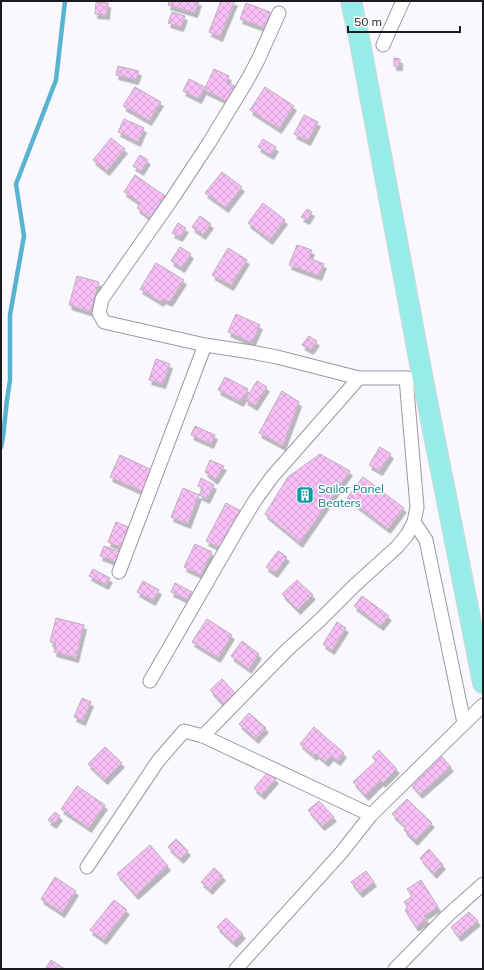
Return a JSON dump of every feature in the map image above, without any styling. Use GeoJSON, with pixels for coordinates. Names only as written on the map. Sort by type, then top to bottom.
{"type":"FeatureCollection","features":[{"type":"Feature","properties":{"kind":"main road"},"geometry":{"type":"LineString","coordinates":[[351,1],[359,37],[414,379],[483,683]]}},
{"type":"Feature","properties":{"kind":"street"},"geometry":{"type":"LineString","coordinates":[[383,45],[403,1]]}},
{"type":"Feature","properties":{"kind":"street"},"geometry":{"type":"LineString","coordinates":[[203,736],[286,651],[397,547],[407,535],[414,522],[417,507],[414,379],[359,378],[277,357],[205,345],[104,322],[99,313],[102,299],[209,143],[248,79],[279,14]]}},
{"type":"Feature","properties":{"kind":"street"},"geometry":{"type":"LineString","coordinates":[[119,572],[205,345]]}},
{"type":"Feature","properties":{"kind":"street"},"geometry":{"type":"LineString","coordinates":[[150,681],[256,498],[272,477],[359,378]]}},
{"type":"Feature","properties":{"kind":"street"},"geometry":{"type":"LineString","coordinates":[[414,522],[426,540],[464,724]]}},
{"type":"Feature","properties":{"kind":"street"},"geometry":{"type":"LineString","coordinates":[[236,969],[340,853],[371,815],[483,705]]}},
{"type":"Feature","properties":{"kind":"street"},"geometry":{"type":"LineString","coordinates":[[87,867],[158,761],[184,731],[203,736],[371,815]]}},
{"type":"Feature","properties":{"kind":"street"},"geometry":{"type":"LineString","coordinates":[[395,969],[447,916],[483,884]]}},
{"type":"Feature","properties":{"kind":"building"},"geometry":{"type":"Polygon","coordinates":[[[169,1],[199,1],[195,13],[168,5],[169,1]]]}},
{"type":"Feature","properties":{"kind":"building"},"geometry":{"type":"Polygon","coordinates":[[[221,1],[235,1],[220,37],[209,32],[221,1]]]}},
{"type":"Feature","properties":{"kind":"building"},"geometry":{"type":"Polygon","coordinates":[[[96,2],[108,3],[107,15],[95,14],[96,2]]]}},
{"type":"Feature","properties":{"kind":"building"},"geometry":{"type":"Polygon","coordinates":[[[246,3],[270,12],[265,28],[240,19],[246,3]]]}},
{"type":"Feature","properties":{"kind":"building"},"geometry":{"type":"Polygon","coordinates":[[[172,12],[185,16],[181,27],[168,23],[172,12]]]}},
{"type":"Feature","properties":{"kind":"building"},"geometry":{"type":"Polygon","coordinates":[[[394,58],[400,59],[400,66],[394,66],[394,58]]]}},
{"type":"Feature","properties":{"kind":"building"},"geometry":{"type":"Polygon","coordinates":[[[118,66],[139,71],[136,80],[116,75],[118,66]]]}},
{"type":"Feature","properties":{"kind":"building"},"geometry":{"type":"Polygon","coordinates":[[[214,69],[229,76],[227,82],[235,86],[227,101],[204,90],[214,69]]]}},
{"type":"Feature","properties":{"kind":"building"},"geometry":{"type":"Polygon","coordinates":[[[189,79],[205,87],[199,99],[183,91],[189,79]]]}},
{"type":"Feature","properties":{"kind":"building"},"geometry":{"type":"Polygon","coordinates":[[[135,87],[161,102],[149,121],[123,106],[135,87]]]}},
{"type":"Feature","properties":{"kind":"building"},"geometry":{"type":"Polygon","coordinates":[[[265,87],[294,106],[279,129],[250,110],[265,87]]]}},
{"type":"Feature","properties":{"kind":"building"},"geometry":{"type":"Polygon","coordinates":[[[304,115],[318,122],[308,141],[294,134],[304,115]]]}},
{"type":"Feature","properties":{"kind":"building"},"geometry":{"type":"Polygon","coordinates":[[[124,119],[144,128],[138,142],[118,132],[124,119]]]}},
{"type":"Feature","properties":{"kind":"building"},"geometry":{"type":"Polygon","coordinates":[[[111,138],[125,149],[107,171],[93,160],[111,138]]]}},
{"type":"Feature","properties":{"kind":"building"},"geometry":{"type":"Polygon","coordinates":[[[263,139],[276,147],[271,155],[258,147],[263,139]]]}},
{"type":"Feature","properties":{"kind":"building"},"geometry":{"type":"Polygon","coordinates":[[[140,155],[148,160],[141,171],[133,166],[140,155]]]}},
{"type":"Feature","properties":{"kind":"building"},"geometry":{"type":"Polygon","coordinates":[[[222,172],[242,187],[226,208],[205,193],[222,172]]]}},
{"type":"Feature","properties":{"kind":"building"},"geometry":{"type":"Polygon","coordinates":[[[135,175],[165,196],[150,218],[137,208],[140,203],[124,192],[135,175]]]}},
{"type":"Feature","properties":{"kind":"building"},"geometry":{"type":"Polygon","coordinates":[[[263,203],[285,220],[270,240],[248,223],[263,203]]]}},
{"type":"Feature","properties":{"kind":"building"},"geometry":{"type":"Polygon","coordinates":[[[307,209],[312,212],[307,220],[301,217],[307,209]]]}},
{"type":"Feature","properties":{"kind":"building"},"geometry":{"type":"Polygon","coordinates":[[[200,216],[211,224],[203,235],[192,227],[200,216]]]}},
{"type":"Feature","properties":{"kind":"building"},"geometry":{"type":"Polygon","coordinates":[[[178,223],[186,228],[180,237],[172,233],[178,223]]]}},
{"type":"Feature","properties":{"kind":"building"},"geometry":{"type":"Polygon","coordinates":[[[297,245],[312,250],[309,258],[324,264],[319,276],[289,265],[297,245]]]}},
{"type":"Feature","properties":{"kind":"building"},"geometry":{"type":"Polygon","coordinates":[[[180,247],[191,254],[182,268],[171,261],[180,247]]]}},
{"type":"Feature","properties":{"kind":"building"},"geometry":{"type":"Polygon","coordinates":[[[228,248],[247,260],[231,286],[212,275],[228,248]]]}},
{"type":"Feature","properties":{"kind":"building"},"geometry":{"type":"Polygon","coordinates":[[[156,263],[184,280],[170,302],[163,299],[161,302],[140,289],[156,263]]]}},
{"type":"Feature","properties":{"kind":"building"},"geometry":{"type":"Polygon","coordinates":[[[77,276],[99,282],[91,312],[69,305],[77,276]]]}},
{"type":"Feature","properties":{"kind":"building"},"geometry":{"type":"Polygon","coordinates":[[[236,314],[260,325],[252,343],[228,332],[236,314]]]}},
{"type":"Feature","properties":{"kind":"building"},"geometry":{"type":"Polygon","coordinates":[[[309,336],[317,341],[311,350],[302,345],[309,336]]]}},
{"type":"Feature","properties":{"kind":"building"},"geometry":{"type":"Polygon","coordinates":[[[156,359],[170,364],[163,384],[149,380],[156,359]]]}},
{"type":"Feature","properties":{"kind":"building"},"geometry":{"type":"Polygon","coordinates":[[[225,377],[248,389],[241,402],[218,390],[225,377]]]}},
{"type":"Feature","properties":{"kind":"building"},"geometry":{"type":"Polygon","coordinates":[[[257,381],[267,387],[255,406],[245,400],[257,381]]]}},
{"type":"Feature","properties":{"kind":"building"},"geometry":{"type":"Polygon","coordinates":[[[282,391],[299,402],[283,446],[259,433],[282,391]]]}},
{"type":"Feature","properties":{"kind":"building"},"geometry":{"type":"Polygon","coordinates":[[[195,426],[215,435],[211,444],[191,435],[195,426]]]}},
{"type":"Feature","properties":{"kind":"building"},"geometry":{"type":"Polygon","coordinates":[[[380,447],[391,454],[380,471],[369,465],[380,447]]]}},
{"type":"Feature","properties":{"kind":"building","name":"Sailor Panel Beaters"},"geometry":{"type":"Polygon","coordinates":[[[320,454],[350,471],[300,543],[265,514],[288,477],[320,454]]]}},
{"type":"Feature","properties":{"kind":"building"},"geometry":{"type":"Polygon","coordinates":[[[120,455],[152,470],[143,492],[110,477],[120,455]]]}},
{"type":"Feature","properties":{"kind":"building"},"geometry":{"type":"Polygon","coordinates":[[[210,460],[224,466],[215,480],[205,472],[210,460]]]}},
{"type":"Feature","properties":{"kind":"building"},"geometry":{"type":"Polygon","coordinates":[[[363,477],[404,508],[388,529],[347,498],[363,477]]]}},
{"type":"Feature","properties":{"kind":"building"},"geometry":{"type":"Polygon","coordinates":[[[201,478],[214,485],[207,499],[199,495],[203,488],[198,486],[201,478]]]}},
{"type":"Feature","properties":{"kind":"building"},"geometry":{"type":"Polygon","coordinates":[[[183,488],[199,495],[188,524],[171,517],[183,488]]]}},
{"type":"Feature","properties":{"kind":"building"},"geometry":{"type":"Polygon","coordinates":[[[226,503],[241,511],[221,549],[206,541],[226,503]]]}},
{"type":"Feature","properties":{"kind":"building"},"geometry":{"type":"Polygon","coordinates":[[[116,522],[133,529],[125,549],[108,542],[116,522]]]}},
{"type":"Feature","properties":{"kind":"building"},"geometry":{"type":"Polygon","coordinates":[[[195,544],[212,552],[201,575],[184,567],[195,544]]]}},
{"type":"Feature","properties":{"kind":"building"},"geometry":{"type":"Polygon","coordinates":[[[104,546],[120,552],[116,562],[100,556],[104,546]]]}},
{"type":"Feature","properties":{"kind":"building"},"geometry":{"type":"Polygon","coordinates":[[[278,551],[287,557],[275,573],[266,567],[278,551]]]}},
{"type":"Feature","properties":{"kind":"building"},"geometry":{"type":"Polygon","coordinates":[[[93,569],[110,578],[106,585],[89,576],[93,569]]]}},
{"type":"Feature","properties":{"kind":"building"},"geometry":{"type":"Polygon","coordinates":[[[297,580],[313,595],[298,610],[282,594],[297,580]]]}},
{"type":"Feature","properties":{"kind":"building"},"geometry":{"type":"Polygon","coordinates":[[[143,581],[159,590],[153,601],[137,592],[143,581]]]}},
{"type":"Feature","properties":{"kind":"building"},"geometry":{"type":"Polygon","coordinates":[[[175,583],[192,592],[188,600],[171,592],[175,583]]]}},
{"type":"Feature","properties":{"kind":"building"},"geometry":{"type":"Polygon","coordinates":[[[362,596],[389,616],[381,626],[354,606],[362,596]]]}},
{"type":"Feature","properties":{"kind":"building"},"geometry":{"type":"Polygon","coordinates":[[[56,618],[84,625],[76,658],[54,652],[56,643],[50,642],[56,618]]]}},
{"type":"Feature","properties":{"kind":"building"},"geometry":{"type":"Polygon","coordinates":[[[207,619],[232,635],[218,658],[192,642],[207,619]]]}},
{"type":"Feature","properties":{"kind":"building"},"geometry":{"type":"Polygon","coordinates":[[[337,622],[346,628],[332,650],[323,644],[337,622]]]}},
{"type":"Feature","properties":{"kind":"building"},"geometry":{"type":"Polygon","coordinates":[[[242,641],[259,654],[249,669],[231,656],[242,641]]]}},
{"type":"Feature","properties":{"kind":"building"},"geometry":{"type":"Polygon","coordinates":[[[222,679],[238,696],[226,707],[210,690],[222,679]]]}},
{"type":"Feature","properties":{"kind":"building"},"geometry":{"type":"Polygon","coordinates":[[[82,698],[91,702],[83,721],[74,717],[82,698]]]}},
{"type":"Feature","properties":{"kind":"building"},"geometry":{"type":"Polygon","coordinates":[[[249,713],[266,728],[256,739],[239,724],[249,713]]]}},
{"type":"Feature","properties":{"kind":"building"},"geometry":{"type":"Polygon","coordinates":[[[314,727],[344,753],[338,761],[331,756],[326,762],[316,754],[314,756],[300,744],[314,727]]]}},
{"type":"Feature","properties":{"kind":"building"},"geometry":{"type":"Polygon","coordinates":[[[105,747],[122,763],[105,780],[88,764],[105,747]]]}},
{"type":"Feature","properties":{"kind":"building"},"geometry":{"type":"Polygon","coordinates":[[[379,750],[397,769],[383,783],[381,781],[366,796],[353,782],[376,761],[372,757],[379,750]]]}},
{"type":"Feature","properties":{"kind":"building"},"geometry":{"type":"Polygon","coordinates":[[[441,756],[451,767],[420,794],[410,783],[441,756]]]}},
{"type":"Feature","properties":{"kind":"building"},"geometry":{"type":"Polygon","coordinates":[[[268,772],[276,779],[262,795],[254,788],[268,772]]]}},
{"type":"Feature","properties":{"kind":"building"},"geometry":{"type":"Polygon","coordinates":[[[77,786],[105,805],[89,828],[61,809],[77,786]]]}},
{"type":"Feature","properties":{"kind":"building"},"geometry":{"type":"Polygon","coordinates":[[[407,799],[432,823],[415,841],[404,830],[406,827],[392,814],[407,799]]]}},
{"type":"Feature","properties":{"kind":"building"},"geometry":{"type":"Polygon","coordinates":[[[319,801],[334,817],[322,826],[308,810],[319,801]]]}},
{"type":"Feature","properties":{"kind":"building"},"geometry":{"type":"Polygon","coordinates":[[[55,812],[60,816],[54,824],[48,820],[55,812]]]}},
{"type":"Feature","properties":{"kind":"building"},"geometry":{"type":"Polygon","coordinates":[[[176,839],[188,851],[181,859],[168,847],[176,839]]]}},
{"type":"Feature","properties":{"kind":"building"},"geometry":{"type":"Polygon","coordinates":[[[150,845],[168,866],[136,895],[117,874],[150,845]]]}},
{"type":"Feature","properties":{"kind":"building"},"geometry":{"type":"Polygon","coordinates":[[[429,849],[443,865],[434,874],[420,858],[429,849]]]}},
{"type":"Feature","properties":{"kind":"building"},"geometry":{"type":"Polygon","coordinates":[[[214,868],[223,876],[210,890],[201,882],[214,868]]]}},
{"type":"Feature","properties":{"kind":"building"},"geometry":{"type":"Polygon","coordinates":[[[366,871],[374,882],[360,893],[351,882],[366,871]]]}},
{"type":"Feature","properties":{"kind":"building"},"geometry":{"type":"Polygon","coordinates":[[[55,877],[76,891],[62,913],[41,899],[55,877]]]}},
{"type":"Feature","properties":{"kind":"building"},"geometry":{"type":"Polygon","coordinates":[[[421,880],[438,907],[424,916],[427,920],[416,927],[405,910],[408,908],[404,902],[412,896],[407,889],[421,880]]]}},
{"type":"Feature","properties":{"kind":"building"},"geometry":{"type":"Polygon","coordinates":[[[114,900],[127,910],[104,940],[90,930],[114,900]]]}},
{"type":"Feature","properties":{"kind":"building"},"geometry":{"type":"Polygon","coordinates":[[[469,912],[478,921],[459,937],[451,927],[469,912]]]}},
{"type":"Feature","properties":{"kind":"building"},"geometry":{"type":"Polygon","coordinates":[[[226,918],[243,934],[234,943],[217,927],[226,918]]]}},
{"type":"Feature","properties":{"kind":"building"},"geometry":{"type":"Polygon","coordinates":[[[51,960],[65,969],[45,969],[51,960]]]}},
{"type":"Feature","properties":{"kind":"waterway"},"geometry":{"type":"LineString","coordinates":[[1,447],[10,380],[10,315],[24,236],[16,184],[56,80],[65,1]]}},
{"type":"Feature","properties":{"kind":"place","name":"Sailor Panel Beaters"},"geometry":{"type":"Point","coordinates":[305,495]}}]}
